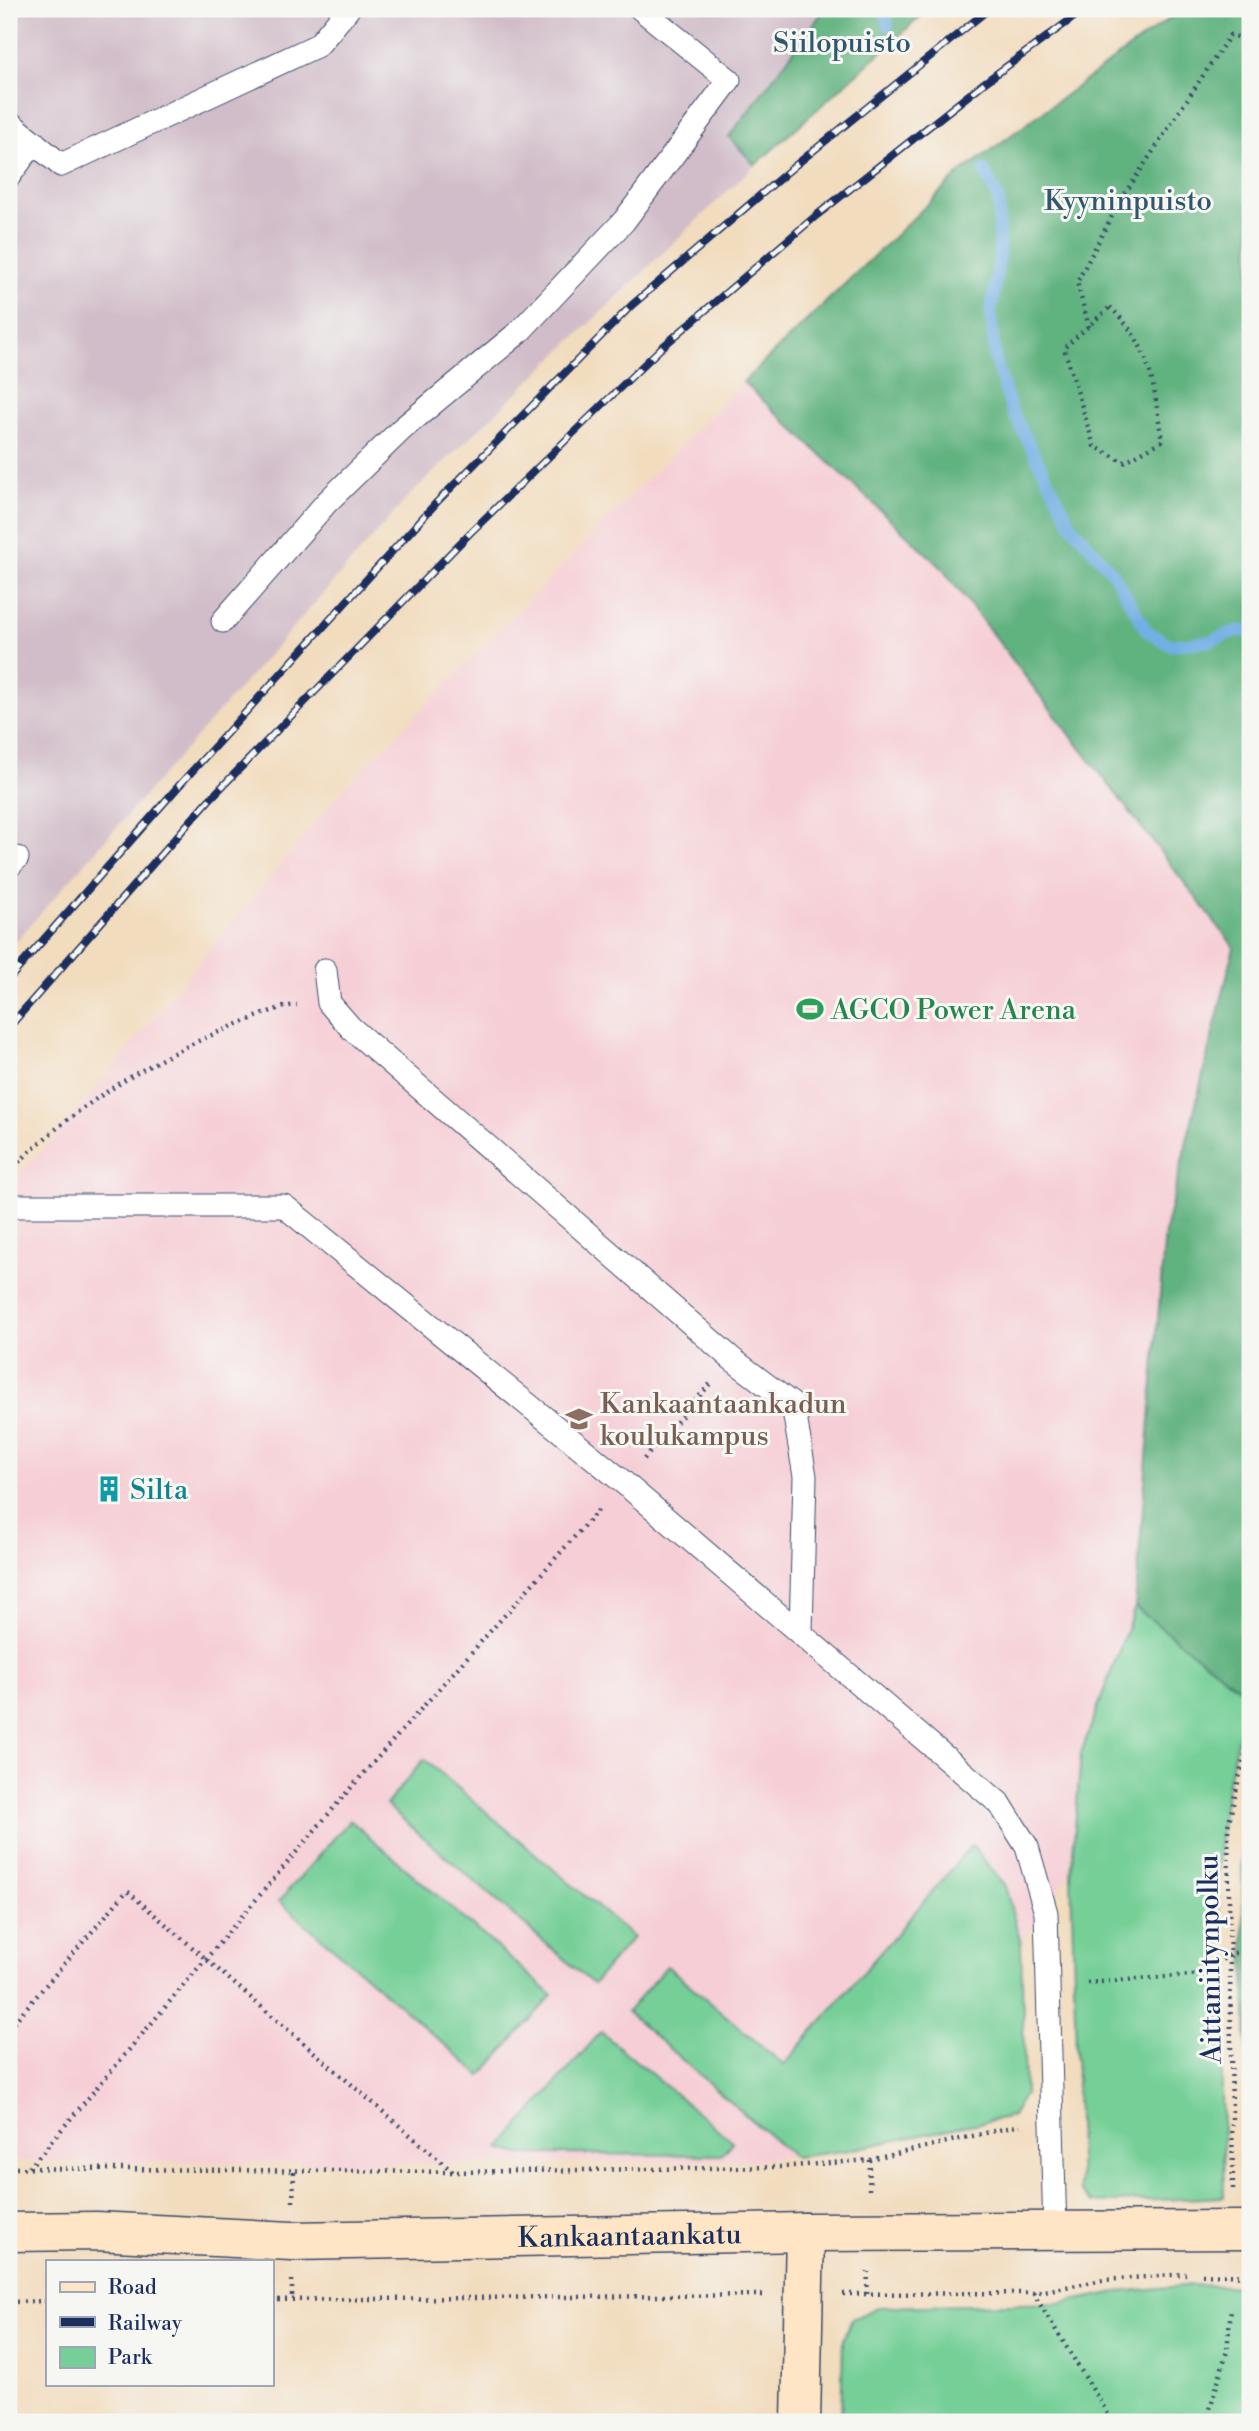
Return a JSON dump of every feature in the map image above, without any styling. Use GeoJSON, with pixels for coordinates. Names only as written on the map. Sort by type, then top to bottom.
{"type":"FeatureCollection","features":[{"type":"Feature","properties":{"kind":"street","name":"Kankaantaankatu"},"geometry":{"type":"LineString","coordinates":[[9,2232],[96,2231],[292,2241],[805,2232],[1250,2230]]}},
{"type":"Feature","properties":{"kind":"street"},"geometry":{"type":"LineString","coordinates":[[801,2422],[805,2232]]}},
{"type":"Feature","properties":{"kind":"lane"},"geometry":{"type":"LineString","coordinates":[[9,122],[61,165],[318,45],[348,9]]}},
{"type":"Feature","properties":{"kind":"lane"},"geometry":{"type":"LineString","coordinates":[[223,621],[327,502],[403,428],[519,332],[624,221],[729,80],[641,9]]}},
{"type":"Feature","properties":{"kind":"lane"},"geometry":{"type":"LineString","coordinates":[[9,176],[34,142]]}},
{"type":"Feature","properties":{"kind":"lane"},"geometry":{"type":"LineString","coordinates":[[325,970],[329,1003],[388,1061],[732,1359],[793,1405],[805,1476],[801,1631]]}},
{"type":"Feature","properties":{"kind":"lane"},"geometry":{"type":"LineString","coordinates":[[9,1206],[284,1206],[623,1482],[801,1631],[1000,1804],[1027,1847],[1046,1913],[1055,2231]]}},
{"type":"Feature","properties":{"kind":"path"},"geometry":{"type":"LineString","coordinates":[[1089,327],[1077,282],[1120,201],[1230,36],[1250,40]]}},
{"type":"Feature","properties":{"kind":"path"},"geometry":{"type":"LineString","coordinates":[[1110,307],[1132,328],[1150,365],[1162,441],[1124,462],[1094,446],[1063,348],[1089,327],[1110,307]]}},
{"type":"Feature","properties":{"kind":"path"},"geometry":{"type":"LineString","coordinates":[[1250,640],[1246,678],[1250,705]]}},
{"type":"Feature","properties":{"kind":"path"},"geometry":{"type":"LineString","coordinates":[[9,1172],[38,1142],[106,1091],[206,1036],[289,1006],[329,1003]]}},
{"type":"Feature","properties":{"kind":"path"},"geometry":{"type":"LineString","coordinates":[[29,2168],[348,1791],[732,1359]]}},
{"type":"Feature","properties":{"kind":"path","name":"Aittaniitynpolku"},"geometry":{"type":"LineString","coordinates":[[1233,2189],[1228,1826],[1250,1731]]}},
{"type":"Feature","properties":{"kind":"path"},"geometry":{"type":"LineString","coordinates":[[9,2028],[127,1891],[453,2172]]}},
{"type":"Feature","properties":{"kind":"path"},"geometry":{"type":"LineString","coordinates":[[1087,1983],[1203,1974],[1230,1954],[1250,1950]]}},
{"type":"Feature","properties":{"kind":"path"},"geometry":{"type":"LineString","coordinates":[[9,2168],[453,2172],[780,2167],[870,2160],[1052,2117]]}},
{"type":"Feature","properties":{"kind":"path"},"geometry":{"type":"LineString","coordinates":[[1034,2293],[1113,2422]]}},
{"type":"Feature","properties":{"kind":"path"},"geometry":{"type":"LineString","coordinates":[[9,2302],[46,2301]]}},
{"type":"Feature","properties":{"kind":"path"},"geometry":{"type":"LineString","coordinates":[[1206,2422],[1227,2351],[1231,2308]]}},
{"type":"Feature","properties":{"kind":"shaded area"},"geometry":{"type":"Polygon","coordinates":[[[9,9],[825,9],[729,137],[755,165],[411,494],[9,949],[9,9]]]}},
{"type":"Feature","properties":{"kind":"shaded area","name":"Kankaantaankadun koulukampus"},"geometry":{"type":"Polygon","coordinates":[[[743,382],[940,566],[1234,947],[1165,1231],[1135,1607],[1081,1753],[1069,1874],[1021,1944],[1025,2094],[1012,2116],[844,2151],[760,2160],[451,2164],[9,2161],[9,1185],[57,1135],[337,796],[743,382]]]}},
{"type":"Feature","properties":{"kind":"green space","name":"Siilopuisto"},"geometry":{"type":"Polygon","coordinates":[[[825,9],[929,9],[755,165],[729,137],[825,9]]]}},
{"type":"Feature","properties":{"kind":"green space","name":"Kyyninpuisto"},"geometry":{"type":"Polygon","coordinates":[[[1182,9],[1250,9],[1250,1697],[1135,1607],[1165,1231],[1234,947],[940,566],[743,382],[960,173],[1182,9]]]}},
{"type":"Feature","properties":{"kind":"green space"},"geometry":{"type":"Polygon","coordinates":[[[1135,1607],[1249,1696],[1228,1783],[1221,1826],[1218,1871],[1224,2197],[1092,2203],[1080,2191],[1071,1876],[1081,1753],[1135,1607]]]}},
{"type":"Feature","properties":{"kind":"green space"},"geometry":{"type":"Polygon","coordinates":[[[424,1759],[633,1937],[593,1984],[386,1805],[424,1759]]]}},
{"type":"Feature","properties":{"kind":"green space"},"geometry":{"type":"Polygon","coordinates":[[[1250,1777],[1250,2166],[1241,1833],[1250,1777]]]}},
{"type":"Feature","properties":{"kind":"green space"},"geometry":{"type":"Polygon","coordinates":[[[350,1820],[552,1995],[481,2076],[279,1901],[350,1820]]]}},
{"type":"Feature","properties":{"kind":"green space"},"geometry":{"type":"Polygon","coordinates":[[[972,1845],[1005,1886],[1021,1944],[1025,2094],[1012,2116],[844,2151],[794,2157],[627,2012],[667,1966],[784,2065],[972,1845]]]}},
{"type":"Feature","properties":{"kind":"green space"},"geometry":{"type":"Polygon","coordinates":[[[601,2032],[733,2142],[722,2155],[521,2154],[499,2148],[601,2032]]]}},
{"type":"Feature","properties":{"kind":"green space"},"geometry":{"type":"Polygon","coordinates":[[[1193,2285],[1250,2287],[1250,2422],[841,2422],[843,2339],[852,2319],[878,2307],[1062,2303],[1117,2292],[1193,2285]]]}},
{"type":"Feature","properties":{"kind":"waterway"},"geometry":{"type":"LineString","coordinates":[[884,9],[888,25]]}},
{"type":"Feature","properties":{"kind":"waterway"},"geometry":{"type":"LineString","coordinates":[[984,170],[999,200],[999,258],[991,314],[995,359],[1011,409],[1072,526],[1113,573],[1147,631],[1170,645],[1210,641],[1236,631],[1250,631]]}},
{"type":"Feature","properties":{"kind":"railway"},"geometry":{"type":"LineString","coordinates":[[9,979],[184,780],[437,502],[632,305],[792,168],[989,9]]}},
{"type":"Feature","properties":{"kind":"railway"},"geometry":{"type":"LineString","coordinates":[[9,1027],[209,800],[470,533],[660,349],[817,215],[984,83],[1085,9]]}},
{"type":"Feature","properties":{"kind":"place","name":"AGCO Power Arena"},"geometry":{"type":"Point","coordinates":[810,1009]}},
{"type":"Feature","properties":{"kind":"place","name":"Kankaantaankadun koulukampus"},"geometry":{"type":"Point","coordinates":[579,1419]}},
{"type":"Feature","properties":{"kind":"place","name":"Silta"},"geometry":{"type":"Point","coordinates":[109,1489]}}]}
